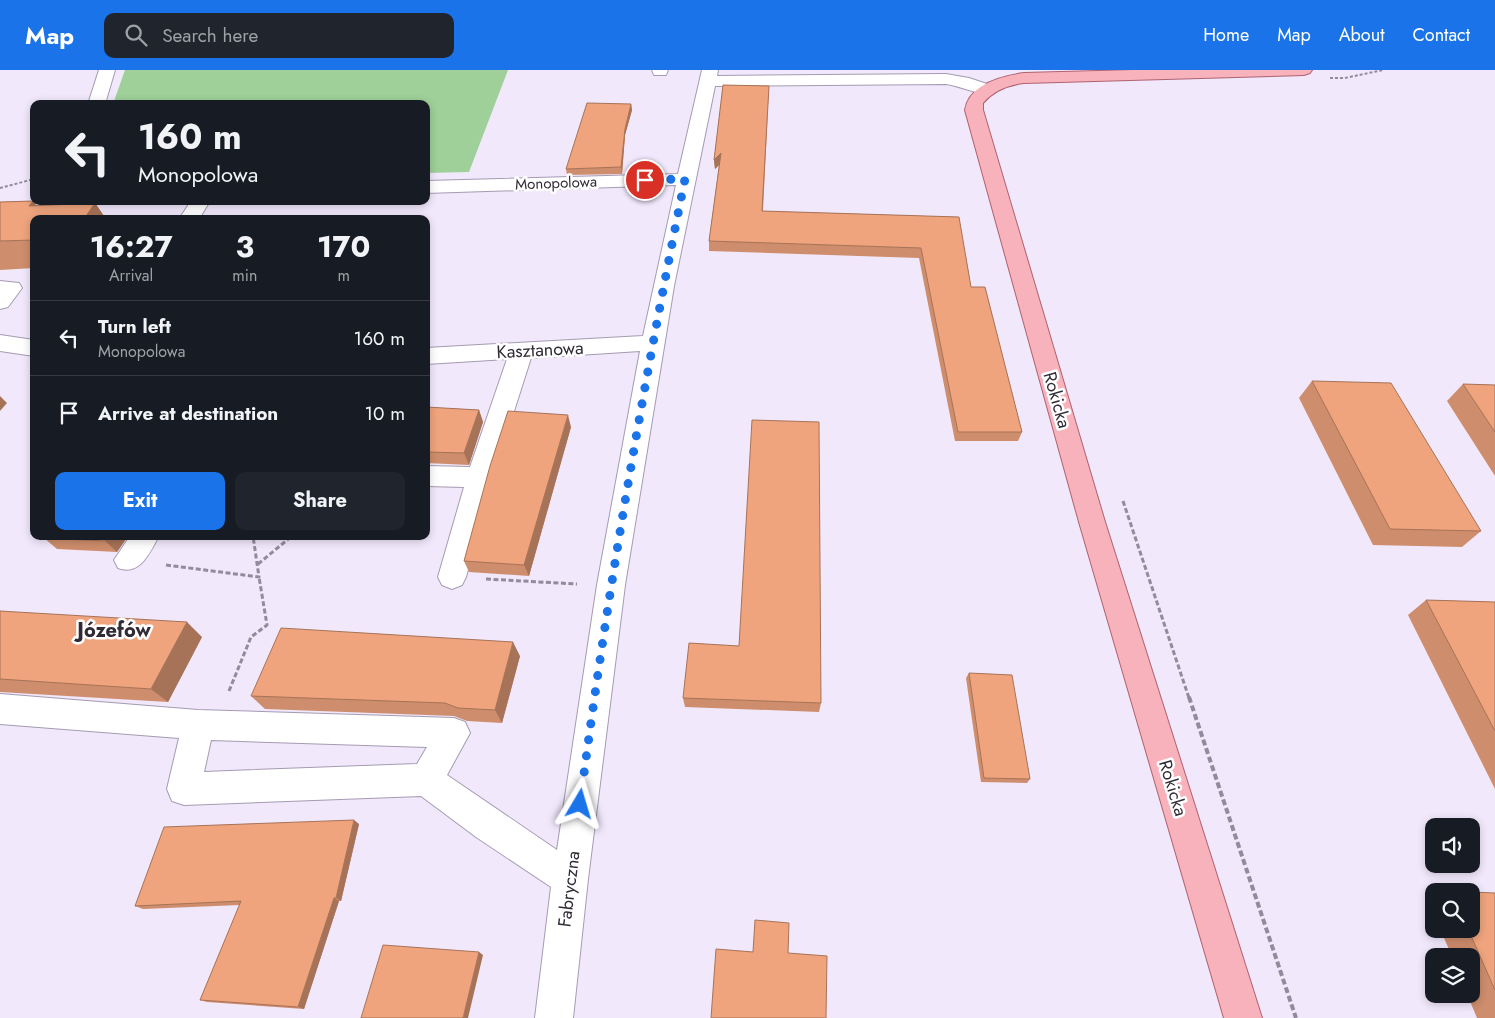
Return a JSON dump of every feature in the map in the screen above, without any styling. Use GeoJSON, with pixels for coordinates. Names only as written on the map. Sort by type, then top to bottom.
{"type":"FeatureCollection","features":[{"type":"Feature","properties":{"kind":"main road"},"geometry":{"type":"LineString","coordinates":[[987,90],[1004,82],[1024,78],[1304,70]]}},
{"type":"Feature","properties":{"kind":"main road","name":"Rokicka"},"geometry":{"type":"LineString","coordinates":[[987,90],[975,102],[976,121],[1092,522],[1243,1018]]}},
{"type":"Feature","properties":{"kind":"street"},"geometry":{"type":"LineString","coordinates":[[97,100],[107,70]]}},
{"type":"Feature","properties":{"kind":"street","name":"Fabryczna"},"geometry":{"type":"LineString","coordinates":[[554,1018],[570,879],[610,585],[685,179],[709,75],[948,75],[987,90]]}},
{"type":"Feature","properties":{"kind":"street","name":"Monopolowa"},"geometry":{"type":"LineString","coordinates":[[430,187],[685,179]]}},
{"type":"Feature","properties":{"kind":"street"},"geometry":{"type":"LineString","coordinates":[[0,288],[11,288],[0,302]]}},
{"type":"Feature","properties":{"kind":"street","name":"Kasztanowa"},"geometry":{"type":"LineString","coordinates":[[430,356],[654,343]]}},
{"type":"Feature","properties":{"kind":"street"},"geometry":{"type":"LineString","coordinates":[[0,344],[30,348]]}},
{"type":"Feature","properties":{"kind":"street"},"geometry":{"type":"LineString","coordinates":[[452,577],[480,477],[522,350]]}},
{"type":"Feature","properties":{"kind":"street"},"geometry":{"type":"LineString","coordinates":[[430,476],[480,477]]}},
{"type":"Feature","properties":{"kind":"street"},"geometry":{"type":"LineString","coordinates":[[128,560],[142,540]]}},
{"type":"Feature","properties":{"kind":"street"},"geometry":{"type":"LineString","coordinates":[[0,709],[207,725],[454,733],[426,780]]}},
{"type":"Feature","properties":{"kind":"street"},"geometry":{"type":"LineString","coordinates":[[207,725],[184,789],[426,780],[488,825],[570,879]]}},
{"type":"Feature","properties":{"kind":"path"},"geometry":{"type":"LineString","coordinates":[[1328,78],[1345,78],[1383,70]]}},
{"type":"Feature","properties":{"kind":"path"},"geometry":{"type":"LineString","coordinates":[[0,188],[30,180]]}},
{"type":"Feature","properties":{"kind":"path"},"geometry":{"type":"LineString","coordinates":[[1122,498],[1296,1018]]}},
{"type":"Feature","properties":{"kind":"path"},"geometry":{"type":"LineString","coordinates":[[207,725],[251,637],[267,625],[254,540]]}},
{"type":"Feature","properties":{"kind":"path"},"geometry":{"type":"LineString","coordinates":[[258,564],[287,540]]}},
{"type":"Feature","properties":{"kind":"path"},"geometry":{"type":"LineString","coordinates":[[128,560],[259,577]]}},
{"type":"Feature","properties":{"kind":"path"},"geometry":{"type":"LineString","coordinates":[[452,577],[610,585]]}},
{"type":"Feature","properties":{"kind":"green space"},"geometry":{"type":"Polygon","coordinates":[[[125,70],[508,70],[469,172],[430,173],[430,100],[114,100],[125,70]]]}},
{"type":"Feature","properties":{"kind":"building"},"geometry":{"type":"Polygon","coordinates":[[[723,85],[769,86],[762,211],[959,217],[971,287],[985,287],[1022,432],[958,432],[921,248],[709,241],[721,153],[714,160],[723,85]]]}},
{"type":"Feature","properties":{"kind":"building"},"geometry":{"type":"Polygon","coordinates":[[[587,103],[631,104],[625,129],[621,167],[566,169],[587,103]]]}},
{"type":"Feature","properties":{"kind":"building"},"geometry":{"type":"Polygon","coordinates":[[[30,201],[29,206],[94,205],[87,215],[30,215],[30,240],[0,241],[0,202],[30,201]]]}},
{"type":"Feature","properties":{"kind":"building"},"geometry":{"type":"Polygon","coordinates":[[[1312,381],[1391,383],[1481,531],[1390,529],[1312,381]]]}},
{"type":"Feature","properties":{"kind":"building"},"geometry":{"type":"Polygon","coordinates":[[[1463,384],[1495,385],[1495,432],[1463,384]]]}},
{"type":"Feature","properties":{"kind":"building"},"geometry":{"type":"Polygon","coordinates":[[[430,407],[479,410],[464,453],[430,452],[430,407]]]}},
{"type":"Feature","properties":{"kind":"building"},"geometry":{"type":"Polygon","coordinates":[[[508,411],[568,415],[524,565],[464,561],[490,466],[508,411]]]}},
{"type":"Feature","properties":{"kind":"building"},"geometry":{"type":"Polygon","coordinates":[[[752,420],[819,422],[821,703],[683,698],[689,643],[739,646],[752,420]]]}},
{"type":"Feature","properties":{"kind":"building"},"geometry":{"type":"Polygon","coordinates":[[[1426,600],[1495,602],[1495,731],[1426,600]]]}},
{"type":"Feature","properties":{"kind":"building"},"geometry":{"type":"Polygon","coordinates":[[[0,611],[187,622],[151,689],[0,679],[0,611]]]}},
{"type":"Feature","properties":{"kind":"building"},"geometry":{"type":"Polygon","coordinates":[[[281,628],[513,642],[495,710],[458,708],[445,703],[251,696],[281,628]]]}},
{"type":"Feature","properties":{"kind":"building"},"geometry":{"type":"Polygon","coordinates":[[[969,673],[1012,675],[1030,779],[984,778],[969,673]]]}},
{"type":"Feature","properties":{"kind":"building"},"geometry":{"type":"Polygon","coordinates":[[[354,820],[336,898],[334,898],[298,1007],[200,1000],[241,901],[135,906],[164,827],[354,820]]]}},
{"type":"Feature","properties":{"kind":"building"},"geometry":{"type":"Polygon","coordinates":[[[1480,892],[1495,893],[1495,990],[1480,956],[1480,948],[1476,948],[1472,938],[1480,938],[1480,892]]]}},
{"type":"Feature","properties":{"kind":"building"},"geometry":{"type":"Polygon","coordinates":[[[755,920],[789,923],[788,953],[827,956],[826,1018],[711,1018],[716,949],[753,952],[755,920]]]}},
{"type":"Feature","properties":{"kind":"building"},"geometry":{"type":"Polygon","coordinates":[[[383,945],[479,952],[463,1018],[361,1018],[383,945]]]}},
{"type":"Feature","properties":{"kind":"district","name":"Józefów"},"geometry":{"type":"Point","coordinates":[114,630]}},
{"type":"Feature","properties":{"kind":"route"},"geometry":{"type":"LineString","coordinates":[[580,804],[610,585],[663,286],[685,179],[645,180]]}}]}
